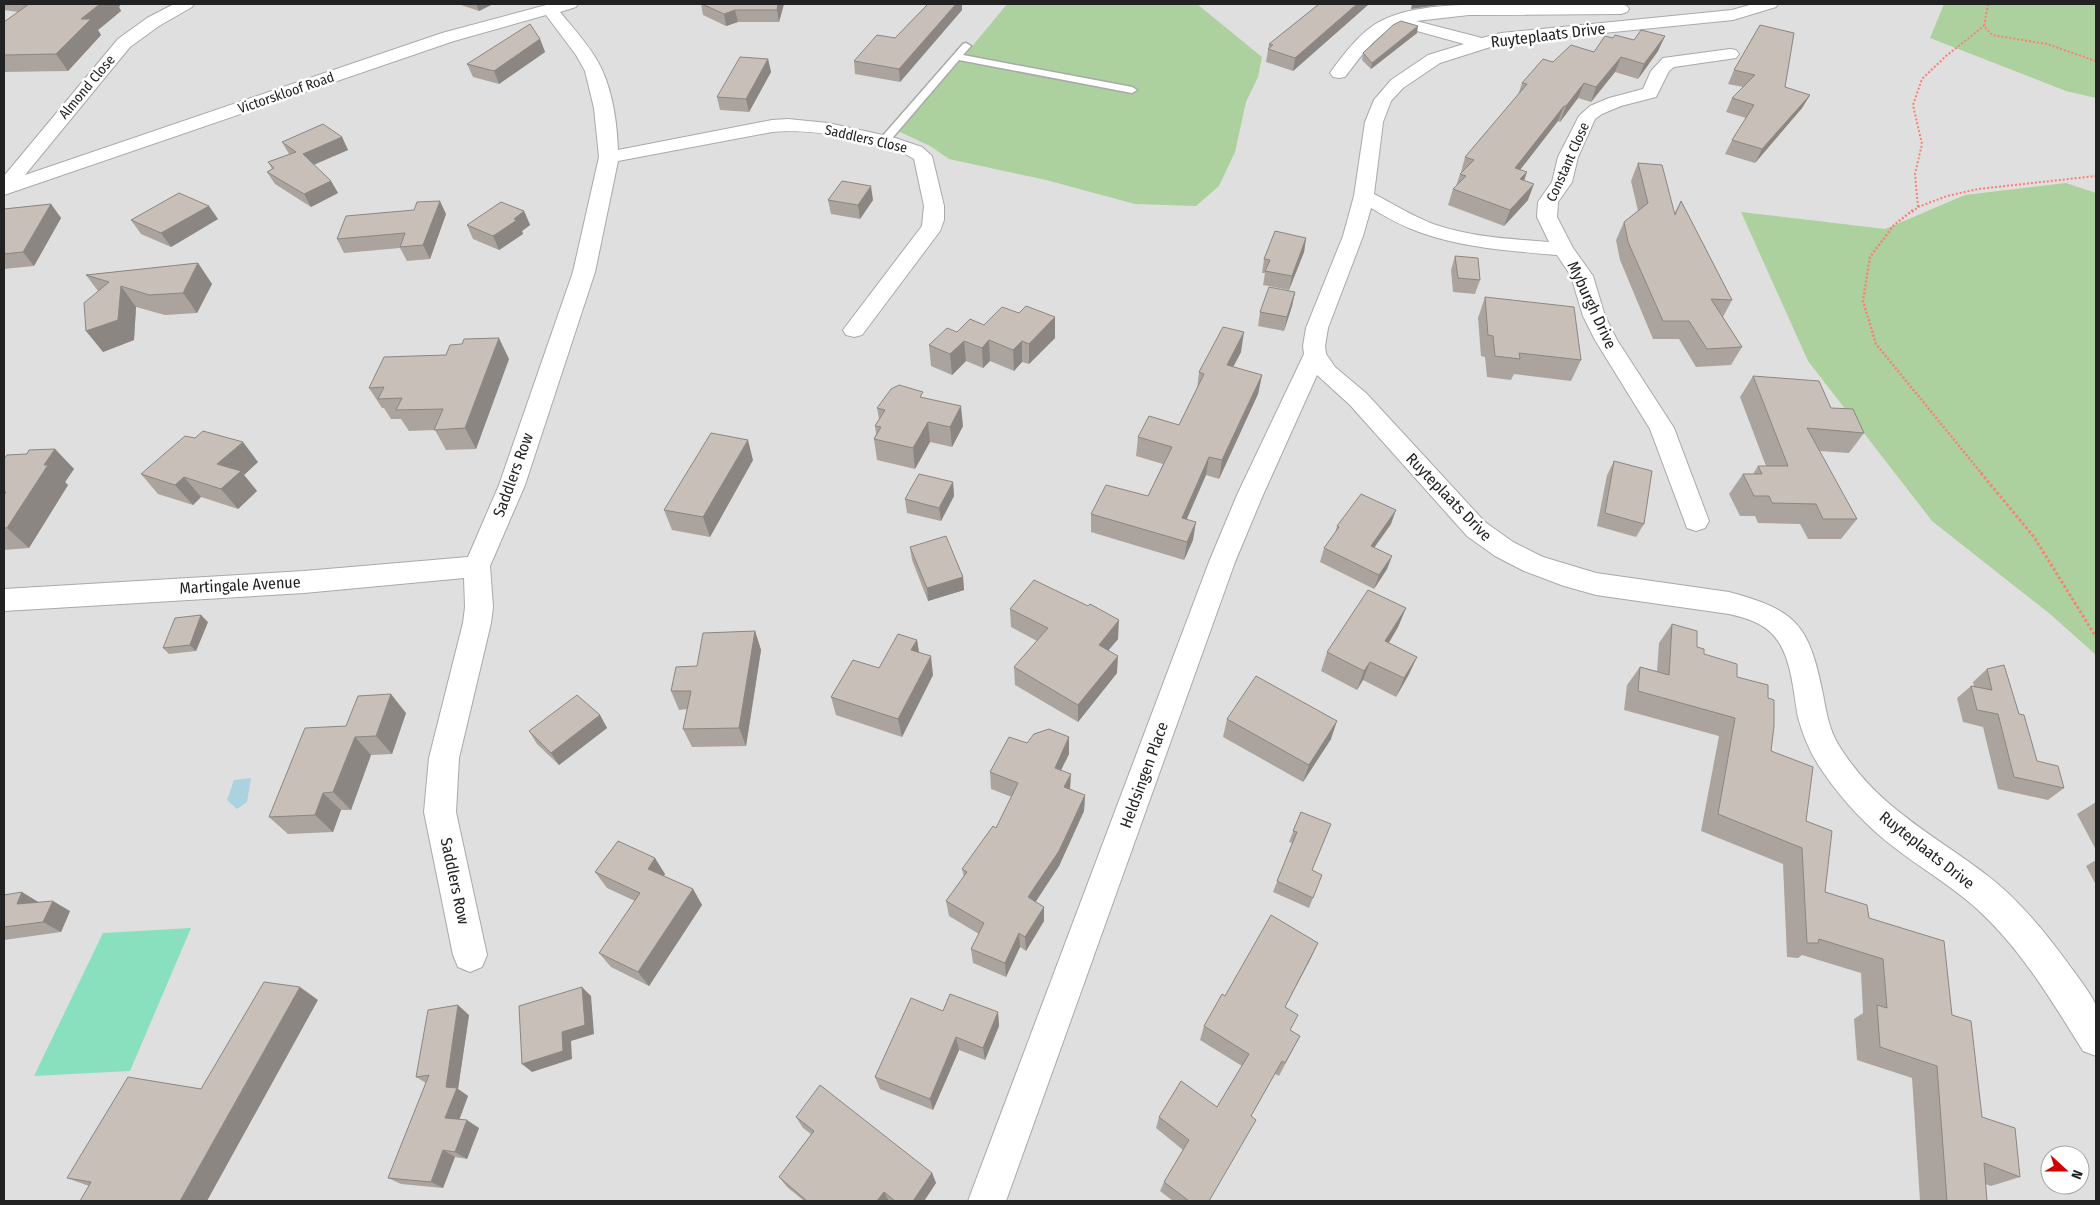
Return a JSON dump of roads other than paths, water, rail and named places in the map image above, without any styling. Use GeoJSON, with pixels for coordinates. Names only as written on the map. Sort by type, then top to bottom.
{"type":"FeatureCollection","features":[{"type":"Feature","properties":{"kind":"street","name":"Almond Close"},"geometry":{"type":"LineString","coordinates":[[4,189],[124,43],[153,22],[186,4]]}},
{"type":"Feature","properties":{"kind":"street"},"geometry":{"type":"LineString","coordinates":[[1672,5],[1707,4]]}},
{"type":"Feature","properties":{"kind":"street"},"geometry":{"type":"LineString","coordinates":[[1732,4],[1765,6]]}},
{"type":"Feature","properties":{"kind":"street"},"geometry":{"type":"LineString","coordinates":[[1339,72],[1364,43],[1387,24],[1398,18],[1420,11],[1466,5],[1603,10],[1634,8]]}},
{"type":"Feature","properties":{"kind":"street","name":"Ruyteplaats Drive"},"geometry":{"type":"LineString","coordinates":[[1765,6],[1733,15],[1511,36],[1480,43],[1434,60],[1397,84],[1384,100],[1374,122],[1364,196],[1353,236],[1316,328],[1315,354],[1327,372],[1358,399],[1476,530],[1517,558],[1550,572],[1584,581],[1729,603],[1752,610],[1776,621],[1788,632],[1796,648],[1813,718],[1827,754],[1836,767],[1882,818],[1986,896],[2010,917],[2034,945],[2096,1038]]}},
{"type":"Feature","properties":{"kind":"street","name":"Victorskloof Road"},"geometry":{"type":"LineString","coordinates":[[4,189],[448,37],[560,7]]}},
{"type":"Feature","properties":{"kind":"street","name":"Saddlers Row"},"geometry":{"type":"LineString","coordinates":[[470,955],[440,812],[444,758],[477,623],[479,607],[477,566],[512,485],[584,272],[609,157],[601,98],[590,65],[560,7]]}},
{"type":"Feature","properties":{"kind":"street"},"geometry":{"type":"LineString","coordinates":[[1398,18],[1412,25],[1480,43]]}},
{"type":"Feature","properties":{"kind":"street","name":"Constant Close"},"geometry":{"type":"LineString","coordinates":[[1563,249],[1550,224],[1547,212],[1548,202],[1562,182],[1568,157],[1588,116],[1606,106],[1650,93],[1658,80],[1662,66],[1669,62],[1730,54]]}},
{"type":"Feature","properties":{"kind":"street","name":"Saddlers Close"},"geometry":{"type":"LineString","coordinates":[[609,157],[783,125],[814,127],[906,146],[917,151],[922,157],[933,200],[935,218],[930,231],[854,330]]}},
{"type":"Feature","properties":{"kind":"street","name":"Myburgh Drive"},"geometry":{"type":"LineString","coordinates":[[1364,196],[1417,224],[1439,232],[1482,241],[1563,249],[1582,276],[1594,316],[1606,340],[1662,428],[1696,521]]}},
{"type":"Feature","properties":{"kind":"street","name":"Heldsingen Place"},"geometry":{"type":"LineString","coordinates":[[987,1201],[1222,562],[1250,494],[1315,354]]}},
{"type":"Feature","properties":{"kind":"street","name":"Martingale Avenue"},"geometry":{"type":"LineString","coordinates":[[4,600],[304,582],[477,566]]}},
{"type":"Feature","properties":{"kind":"lane"},"geometry":{"type":"LineString","coordinates":[[884,141],[966,46]]}},
{"type":"Feature","properties":{"kind":"lane"},"geometry":{"type":"LineString","coordinates":[[957,56],[1132,90]]}},
{"type":"Feature","properties":{"kind":"water"},"geometry":{"type":"Polygon","coordinates":[[[251,778],[247,802],[237,809],[227,800],[234,780],[251,778]]]}}]}
